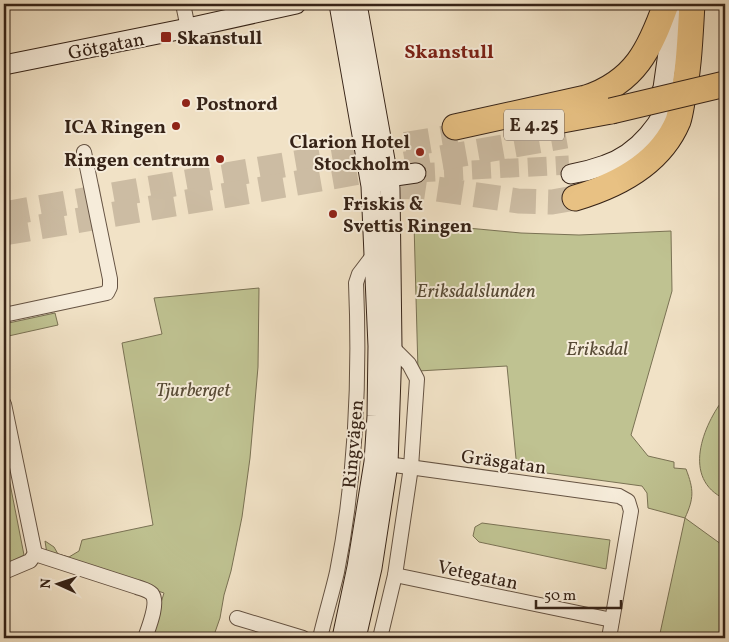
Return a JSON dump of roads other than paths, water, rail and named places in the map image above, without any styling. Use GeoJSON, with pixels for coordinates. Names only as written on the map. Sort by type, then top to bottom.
{"type":"FeatureCollection","features":[{"type":"Feature","properties":{"kind":"highway"},"geometry":{"type":"LineString","coordinates":[[610,109],[656,32],[666,4]]}},
{"type":"Feature","properties":{"kind":"highway"},"geometry":{"type":"LineString","coordinates":[[575,198],[610,186],[630,175],[648,161],[669,137],[678,120],[686,83],[692,4]]}},
{"type":"Feature","properties":{"kind":"highway","name":"E 4.25"},"geometry":{"type":"LineString","coordinates":[[456,131],[554,122],[725,84]]}},
{"type":"Feature","properties":{"kind":"highway","name":"E 4.25"},"geometry":{"type":"LineString","coordinates":[[566,136],[610,109],[725,100]]}},
{"type":"Feature","properties":{"kind":"main road","name":"Götgatan"},"geometry":{"type":"LineString","coordinates":[[4,52],[243,4]]}},
{"type":"Feature","properties":{"kind":"main road","name":"Götgatan"},"geometry":{"type":"LineString","coordinates":[[4,65],[186,16],[296,4]]}},
{"type":"Feature","properties":{"kind":"main road","name":"Ringvägen"},"geometry":{"type":"LineString","coordinates":[[339,4],[371,186],[378,346],[377,416],[381,463],[342,638]]}},
{"type":"Feature","properties":{"kind":"main road","name":"Ringvägen"},"geometry":{"type":"LineString","coordinates":[[356,638],[372,568],[392,346],[389,183],[357,4]]}},
{"type":"Feature","properties":{"kind":"main road"},"geometry":{"type":"LineString","coordinates":[[675,4],[663,88],[654,108],[639,130],[622,144],[570,169],[589,170],[617,160],[640,144],[652,131],[665,110],[672,91],[686,4]]}},
{"type":"Feature","properties":{"kind":"main road"},"geometry":{"type":"LineString","coordinates":[[371,186],[417,179]]}},
{"type":"Feature","properties":{"kind":"street"},"geometry":{"type":"LineString","coordinates":[[4,315],[100,296],[107,293],[110,287],[110,279],[84,152]]}},
{"type":"Feature","properties":{"kind":"street","name":"Ringvägen"},"geometry":{"type":"LineString","coordinates":[[320,638],[337,572],[353,454],[358,336],[356,282],[358,274],[375,253]]}},
{"type":"Feature","properties":{"kind":"street"},"geometry":{"type":"LineString","coordinates":[[380,638],[395,575],[412,467],[416,378],[409,364],[392,346]]}},
{"type":"Feature","properties":{"kind":"street"},"geometry":{"type":"LineString","coordinates":[[4,404],[7,440],[35,554],[30,561],[4,572]]}},
{"type":"Feature","properties":{"kind":"street","name":"Gräsgatan"},"geometry":{"type":"LineString","coordinates":[[381,463],[619,496],[628,501],[631,511],[612,620]]}},
{"type":"Feature","properties":{"kind":"street"},"geometry":{"type":"LineString","coordinates":[[35,554],[137,587],[151,594],[154,598],[154,611],[145,638]]}},
{"type":"Feature","properties":{"kind":"street","name":"Vetegatan"},"geometry":{"type":"LineString","coordinates":[[395,575],[612,620]]}},
{"type":"Feature","properties":{"kind":"street"},"geometry":{"type":"LineString","coordinates":[[237,618],[303,638]]}},
{"type":"Feature","properties":{"kind":"street"},"geometry":{"type":"LineString","coordinates":[[609,638],[612,620]]}},
{"type":"Feature","properties":{"kind":"tunnel"},"geometry":{"type":"LineString","coordinates":[[4,214],[457,136]]}},
{"type":"Feature","properties":{"kind":"tunnel"},"geometry":{"type":"LineString","coordinates":[[4,233],[566,136]]}},
{"type":"Feature","properties":{"kind":"tunnel"},"geometry":{"type":"LineString","coordinates":[[416,173],[569,165]]}},
{"type":"Feature","properties":{"kind":"tunnel"},"geometry":{"type":"LineString","coordinates":[[364,186],[424,187],[518,201],[552,202],[575,198]]}},
{"type":"Feature","properties":{"kind":"place","name":"Skanstull"},"geometry":{"type":"Point","coordinates":[166,37]}},
{"type":"Feature","properties":{"kind":"place","name":"Postnord"},"geometry":{"type":"Point","coordinates":[186,103]}},
{"type":"Feature","properties":{"kind":"place","name":"ICA Ringen"},"geometry":{"type":"Point","coordinates":[176,126]}},
{"type":"Feature","properties":{"kind":"place","name":"Clarion Hotel Stockholm"},"geometry":{"type":"Point","coordinates":[420,152]}},
{"type":"Feature","properties":{"kind":"place","name":"Ringen centrum"},"geometry":{"type":"Point","coordinates":[220,159]}},
{"type":"Feature","properties":{"kind":"place","name":"Friskis & Svettis Ringen"},"geometry":{"type":"Point","coordinates":[333,214]}},
{"type":"Feature","properties":{"kind":"district","name":"Skanstull"},"geometry":{"type":"Point","coordinates":[449,51]}},
{"type":"Feature","properties":{"kind":"park label","name":"Eriksdalslunden"},"geometry":{"type":"Point","coordinates":[476,290]}},
{"type":"Feature","properties":{"kind":"park label","name":"Eriksdal"},"geometry":{"type":"Point","coordinates":[597,348]}},
{"type":"Feature","properties":{"kind":"park label","name":"Tjurberget"},"geometry":{"type":"Point","coordinates":[193,389]}}]}
